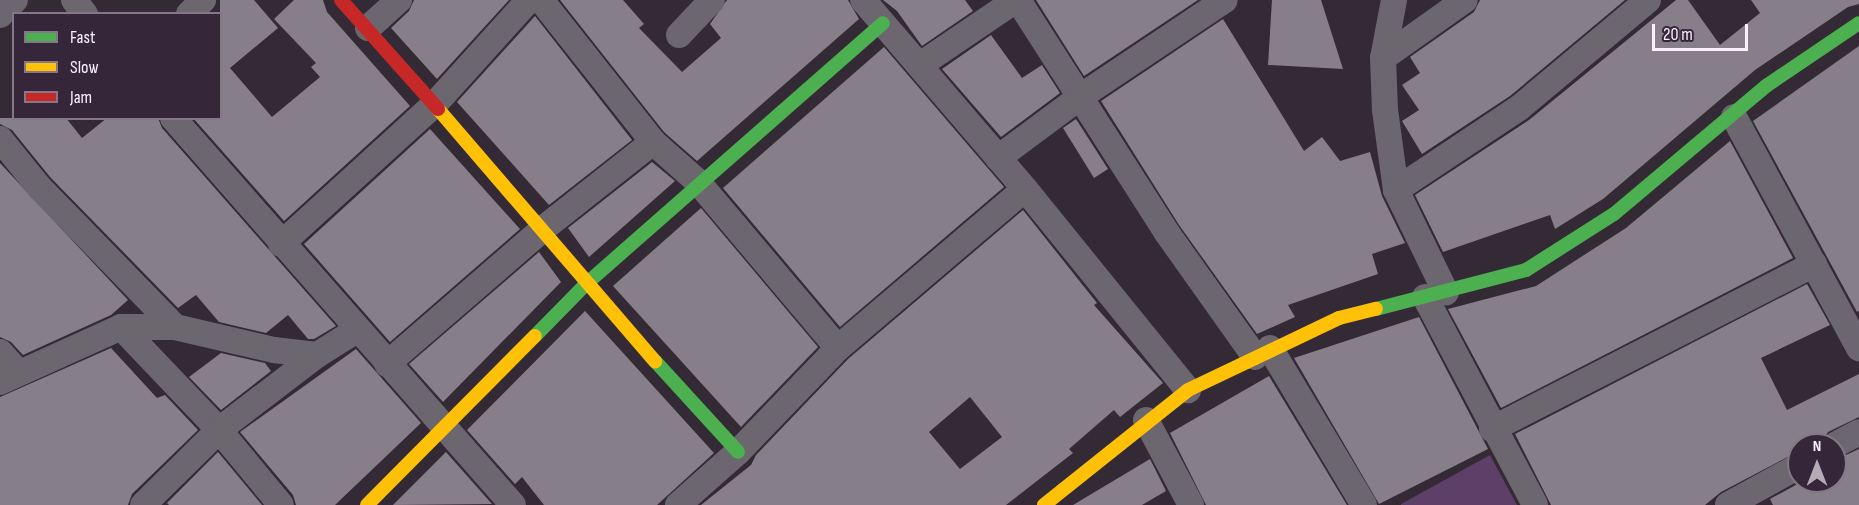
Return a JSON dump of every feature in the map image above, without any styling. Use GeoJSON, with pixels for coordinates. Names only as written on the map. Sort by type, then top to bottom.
{"type":"FeatureCollection","features":[{"type":"Feature","properties":{"kind":"street"},"geometry":{"type":"LineString","coordinates":[[0,15],[15,0]]}},
{"type":"Feature","properties":{"kind":"street"},"geometry":{"type":"LineString","coordinates":[[74,0],[83,12]]}},
{"type":"Feature","properties":{"kind":"street"},"geometry":{"type":"LineString","coordinates":[[191,12],[203,0]]}},
{"type":"Feature","properties":{"kind":"street"},"geometry":{"type":"LineString","coordinates":[[341,0],[544,228],[586,284],[738,452]]}},
{"type":"Feature","properties":{"kind":"street"},"geometry":{"type":"LineString","coordinates":[[368,28],[399,0]]}},
{"type":"Feature","properties":{"kind":"street"},"geometry":{"type":"LineString","coordinates":[[281,244],[434,105],[530,0]]}},
{"type":"Feature","properties":{"kind":"street"},"geometry":{"type":"LineString","coordinates":[[542,0],[653,142],[698,182],[838,348]]}},
{"type":"Feature","properties":{"kind":"street"},"geometry":{"type":"LineString","coordinates":[[678,35],[712,0]]}},
{"type":"Feature","properties":{"kind":"street"},"geometry":{"type":"LineString","coordinates":[[863,0],[1025,189],[1188,390]]}},
{"type":"Feature","properties":{"kind":"street"},"geometry":{"type":"LineString","coordinates":[[920,65],[1017,0],[1167,233],[1263,353],[1364,505]]}},
{"type":"Feature","properties":{"kind":"street"},"geometry":{"type":"LineString","coordinates":[[998,158],[1080,97],[1225,0]]}},
{"type":"Feature","properties":{"kind":"street"},"geometry":{"type":"LineString","coordinates":[[1394,0],[1383,58],[1385,110],[1396,190],[1436,295],[1492,429],[1535,505]]}},
{"type":"Feature","properties":{"kind":"street"},"geometry":{"type":"LineString","coordinates":[[1383,58],[1465,0]]}},
{"type":"Feature","properties":{"kind":"street"},"geometry":{"type":"LineString","coordinates":[[1396,190],[1519,108],[1648,0]]}},
{"type":"Feature","properties":{"kind":"street"},"geometry":{"type":"LineString","coordinates":[[367,505],[586,284],[698,182],[883,23]]}},
{"type":"Feature","properties":{"kind":"street"},"geometry":{"type":"LineString","coordinates":[[1044,505],[1146,420],[1188,390],[1263,353],[1339,318],[1436,295],[1526,270],[1614,214],[1734,117],[1766,86],[1859,23]]}},
{"type":"Feature","properties":{"kind":"street"},"geometry":{"type":"LineString","coordinates":[[1734,117],[1859,348]]}},
{"type":"Feature","properties":{"kind":"street"},"geometry":{"type":"LineString","coordinates":[[175,120],[281,244],[513,505]]}},
{"type":"Feature","properties":{"kind":"street"},"geometry":{"type":"LineString","coordinates":[[0,139],[39,187],[175,327]]}},
{"type":"Feature","properties":{"kind":"street"},"geometry":{"type":"LineString","coordinates":[[387,364],[544,228],[653,142]]}},
{"type":"Feature","properties":{"kind":"street"},"geometry":{"type":"LineString","coordinates":[[678,505],[738,452],[838,348],[1025,189]]}},
{"type":"Feature","properties":{"kind":"street"},"geometry":{"type":"LineString","coordinates":[[1492,429],[1814,264]]}},
{"type":"Feature","properties":{"kind":"street"},"geometry":{"type":"LineString","coordinates":[[121,327],[219,430],[281,505]]}},
{"type":"Feature","properties":{"kind":"street"},"geometry":{"type":"LineString","coordinates":[[0,352],[9,378],[121,327],[175,327],[274,350],[317,355]]}},
{"type":"Feature","properties":{"kind":"street"},"geometry":{"type":"LineString","coordinates":[[143,505],[219,430],[317,355],[357,330]]}},
{"type":"Feature","properties":{"kind":"street"},"geometry":{"type":"LineString","coordinates":[[1146,420],[1191,505]]}},
{"type":"Feature","properties":{"kind":"street"},"geometry":{"type":"LineString","coordinates":[[1728,505],[1763,497],[1787,476]]}},
{"type":"Feature","properties":{"kind":"shaded area"},"geometry":{"type":"Polygon","coordinates":[[[1490,455],[1517,505],[1401,505],[1401,504],[1490,455]]]}},
{"type":"Feature","properties":{"kind":"building"},"geometry":{"type":"Polygon","coordinates":[[[220,0],[254,0],[278,28],[230,68],[272,117],[320,77],[311,67],[316,63],[274,19],[294,0],[323,0],[327,12],[410,106],[284,221],[195,120],[222,120],[222,12],[220,12],[220,0]]]}},
{"type":"Feature","properties":{"kind":"building"},"geometry":{"type":"Polygon","coordinates":[[[414,0],[509,0],[437,79],[391,28],[409,11],[414,0]]]}},
{"type":"Feature","properties":{"kind":"building"},"geometry":{"type":"Polygon","coordinates":[[[560,0],[623,0],[644,24],[639,28],[682,72],[721,38],[710,24],[727,0],[848,0],[859,19],[697,161],[664,132],[560,0]]]}},
{"type":"Feature","properties":{"kind":"building"},"geometry":{"type":"Polygon","coordinates":[[[883,0],[965,0],[973,11],[922,46],[897,11],[883,0]]]}},
{"type":"Feature","properties":{"kind":"building"},"geometry":{"type":"Polygon","coordinates":[[[1036,0],[1198,0],[1084,76],[1036,0]]]}},
{"type":"Feature","properties":{"kind":"building"},"geometry":{"type":"Polygon","coordinates":[[[1272,0],[1321,0],[1343,69],[1268,65],[1272,0]]]}},
{"type":"Feature","properties":{"kind":"building"},"geometry":{"type":"Polygon","coordinates":[[[1480,0],[1625,0],[1510,96],[1422,154],[1402,121],[1419,110],[1402,85],[1420,73],[1410,57],[1474,12],[1480,0]]]}},
{"type":"Feature","properties":{"kind":"building"},"geometry":{"type":"Polygon","coordinates":[[[1676,0],[1688,0],[1720,45],[1760,13],[1751,0],[1859,0],[1859,4],[1848,7],[1755,70],[1603,199],[1555,229],[1550,215],[1443,252],[1415,195],[1529,120],[1676,0]]]}},
{"type":"Feature","properties":{"kind":"building"},"geometry":{"type":"Polygon","coordinates":[[[535,16],[632,140],[549,205],[457,102],[535,16]]]}},
{"type":"Feature","properties":{"kind":"building"},"geometry":{"type":"Polygon","coordinates":[[[1223,19],[1304,151],[1322,137],[1340,161],[1370,152],[1382,196],[1405,243],[1372,254],[1378,274],[1288,305],[1295,317],[1257,334],[1179,225],[1101,101],[1223,19]]]}},
{"type":"Feature","properties":{"kind":"building"},"geometry":{"type":"Polygon","coordinates":[[[991,35],[1022,78],[1042,65],[1060,93],[1001,137],[942,69],[991,35]]]}},
{"type":"Feature","properties":{"kind":"building"},"geometry":{"type":"Polygon","coordinates":[[[1859,46],[1859,311],[1857,312],[1753,121],[1859,46]]]}},
{"type":"Feature","properties":{"kind":"building"},"geometry":{"type":"Polygon","coordinates":[[[884,47],[1004,187],[840,327],[723,188],[884,47]]]}},
{"type":"Feature","properties":{"kind":"building"},"geometry":{"type":"Polygon","coordinates":[[[0,118],[68,120],[82,138],[104,120],[159,120],[162,128],[336,326],[314,339],[308,339],[288,315],[266,333],[219,322],[196,295],[178,308],[50,177],[12,130],[0,124],[0,118]]]}},
{"type":"Feature","properties":{"kind":"building"},"geometry":{"type":"Polygon","coordinates":[[[1076,119],[1108,169],[1094,178],[1063,128],[1076,119]]]}},
{"type":"Feature","properties":{"kind":"building"},"geometry":{"type":"Polygon","coordinates":[[[430,129],[520,229],[390,342],[304,244],[430,129]]]}},
{"type":"Feature","properties":{"kind":"building"},"geometry":{"type":"Polygon","coordinates":[[[1730,141],[1793,258],[1501,408],[1448,309],[1536,286],[1626,228],[1730,141]]]}},
{"type":"Feature","properties":{"kind":"building"},"geometry":{"type":"Polygon","coordinates":[[[652,162],[675,181],[589,257],[568,228],[652,162]]]}},
{"type":"Feature","properties":{"kind":"building"},"geometry":{"type":"Polygon","coordinates":[[[0,163],[128,300],[111,315],[23,355],[11,342],[0,337],[0,163]]]}},
{"type":"Feature","properties":{"kind":"building"},"geometry":{"type":"Polygon","coordinates":[[[701,208],[818,347],[741,427],[613,286],[701,208]]]}},
{"type":"Feature","properties":{"kind":"building"},"geometry":{"type":"Polygon","coordinates":[[[1023,210],[1097,303],[1094,305],[1163,383],[1120,417],[1114,410],[1069,449],[1073,453],[1006,505],[701,505],[751,465],[756,455],[848,359],[1023,210]],[[970,397],[929,432],[960,469],[1002,437],[970,397]]]}},
{"type":"Feature","properties":{"kind":"building"},"geometry":{"type":"Polygon","coordinates":[[[539,252],[561,282],[443,402],[409,364],[539,252]]]}},
{"type":"Feature","properties":{"kind":"building"},"geometry":{"type":"Polygon","coordinates":[[[1807,284],[1830,325],[1761,358],[1787,410],[1859,374],[1859,417],[1827,433],[1787,433],[1787,457],[1721,492],[1705,505],[1551,505],[1515,434],[1807,284]]]}},
{"type":"Feature","properties":{"kind":"building"},"geometry":{"type":"Polygon","coordinates":[[[585,311],[714,453],[657,505],[544,505],[522,477],[515,484],[467,430],[585,311]]]}},
{"type":"Feature","properties":{"kind":"building"},"geometry":{"type":"Polygon","coordinates":[[[1419,317],[1488,449],[1379,504],[1294,358],[1419,317]]]}},
{"type":"Feature","properties":{"kind":"building"},"geometry":{"type":"Polygon","coordinates":[[[111,348],[157,398],[165,395],[198,430],[132,494],[128,505],[0,505],[0,397],[111,348]]]}},
{"type":"Feature","properties":{"kind":"building"},"geometry":{"type":"Polygon","coordinates":[[[356,349],[421,423],[335,505],[296,505],[293,495],[240,432],[356,349]]]}},
{"type":"Feature","properties":{"kind":"building"},"geometry":{"type":"Polygon","coordinates":[[[221,353],[265,363],[271,371],[221,410],[189,377],[221,353]]]}},
{"type":"Feature","properties":{"kind":"building"},"geometry":{"type":"Polygon","coordinates":[[[1269,376],[1347,505],[1206,505],[1170,433],[1269,376]]]}},
{"type":"Feature","properties":{"kind":"building"},"geometry":{"type":"Polygon","coordinates":[[[1859,449],[1859,505],[1773,505],[1770,499],[1787,490],[1787,493],[1847,493],[1847,454],[1859,449]]]}},
{"type":"Feature","properties":{"kind":"building"},"geometry":{"type":"Polygon","coordinates":[[[218,452],[262,505],[169,505],[167,503],[218,452]]]}},
{"type":"Feature","properties":{"kind":"building"},"geometry":{"type":"Polygon","coordinates":[[[446,452],[492,504],[393,505],[446,452]]]}},
{"type":"Feature","properties":{"kind":"building"},"geometry":{"type":"Polygon","coordinates":[[[1150,459],[1166,491],[1142,505],[1073,505],[1150,459]]]}},
{"type":"Feature","properties":{"kind":"traffic: fast"},"geometry":{"type":"LineString","coordinates":[[535,336],[586,284],[883,23]]}},
{"type":"Feature","properties":{"kind":"traffic: fast"},"geometry":{"type":"LineString","coordinates":[[1376,309],[1526,270],[1614,214],[1766,86],[1859,23]]}},
{"type":"Feature","properties":{"kind":"traffic: fast"},"geometry":{"type":"LineString","coordinates":[[655,361],[738,452]]}},
{"type":"Feature","properties":{"kind":"traffic: slow"},"geometry":{"type":"LineString","coordinates":[[438,109],[655,361]]}},
{"type":"Feature","properties":{"kind":"traffic: slow"},"geometry":{"type":"LineString","coordinates":[[1044,505],[1188,390],[1339,318],[1376,309]]}},
{"type":"Feature","properties":{"kind":"traffic: slow"},"geometry":{"type":"LineString","coordinates":[[367,505],[535,336]]}},
{"type":"Feature","properties":{"kind":"traffic: jam"},"geometry":{"type":"LineString","coordinates":[[341,0],[438,109]]}}]}
